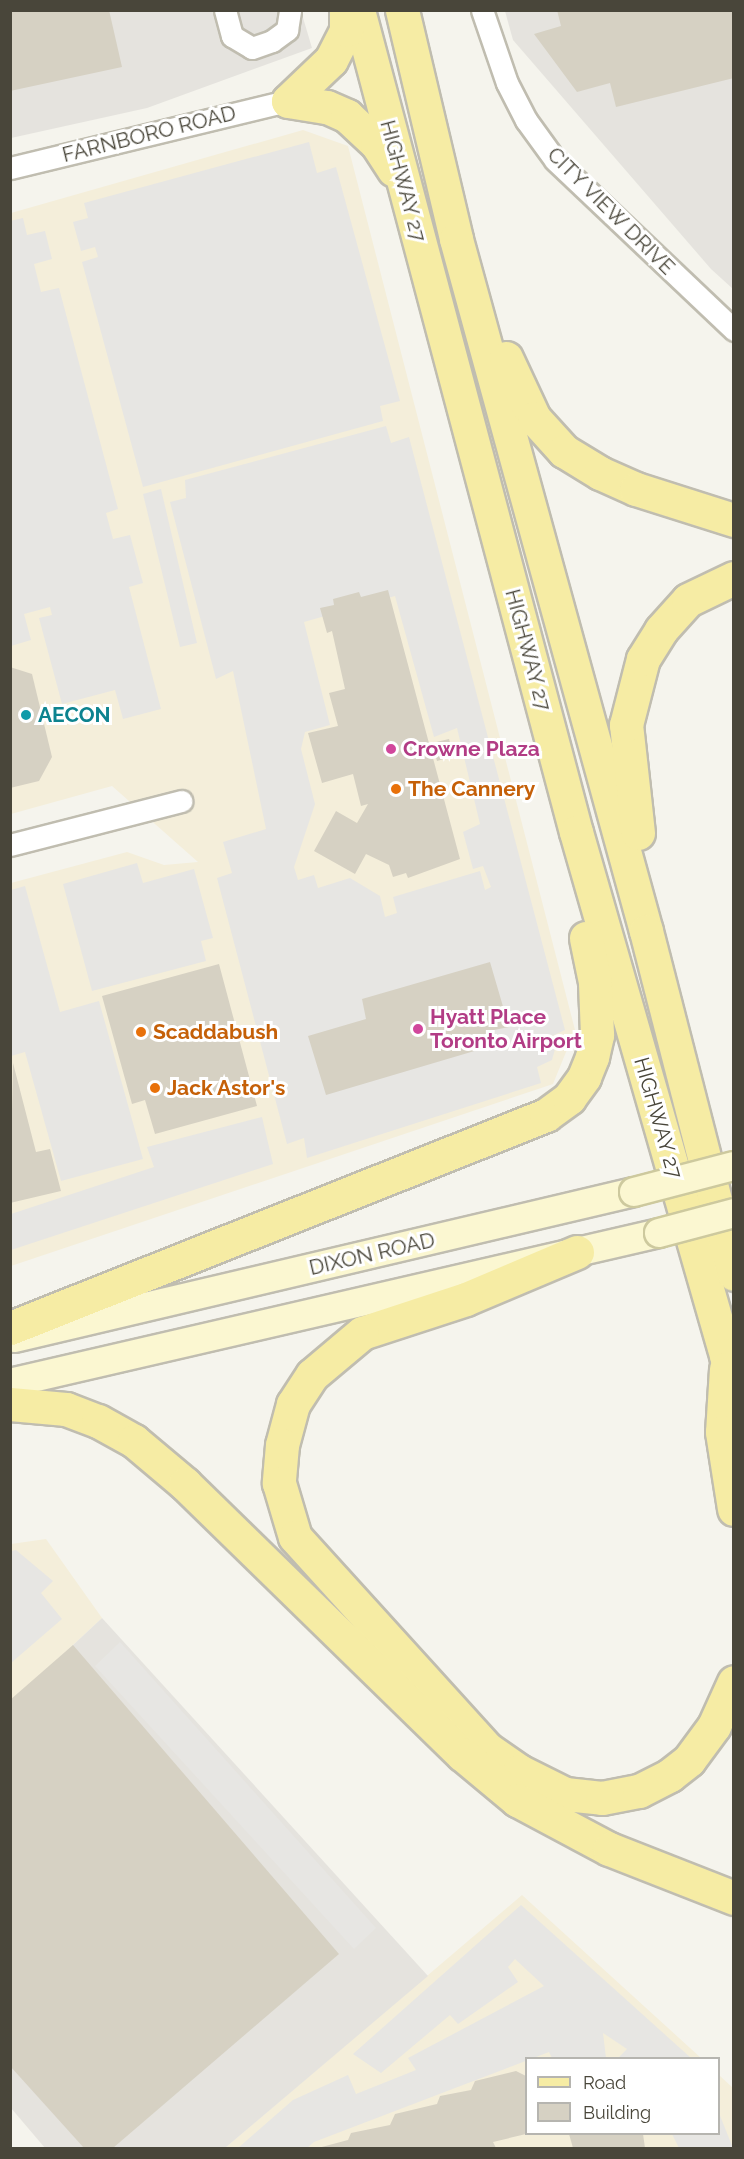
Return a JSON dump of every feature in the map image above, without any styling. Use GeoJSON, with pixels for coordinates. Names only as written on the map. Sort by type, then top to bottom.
{"type":"FeatureCollection","features":[{"type":"Feature","properties":{"kind":"main road"},"geometry":{"type":"LineString","coordinates":[[288,101],[331,60],[346,30],[346,10]]}},
{"type":"Feature","properties":{"kind":"main road","name":"HIGHWAY 27"},"geometry":{"type":"LineString","coordinates":[[358,10],[576,832],[726,1355],[734,1392]]}},
{"type":"Feature","properties":{"kind":"main road","name":"HIGHWAY 27"},"geometry":{"type":"LineString","coordinates":[[402,10],[456,239],[646,931],[734,1274]]}},
{"type":"Feature","properties":{"kind":"main road"},"geometry":{"type":"LineString","coordinates":[[288,101],[327,107],[347,116],[377,144],[403,184]]}},
{"type":"Feature","properties":{"kind":"main road"},"geometry":{"type":"LineString","coordinates":[[456,239],[534,418],[564,451],[600,473],[636,489],[734,520]]}},
{"type":"Feature","properties":{"kind":"main road"},"geometry":{"type":"LineString","coordinates":[[646,931],[641,855],[627,758],[626,725],[632,695],[643,659],[661,630],[688,600],[734,578]]}},
{"type":"Feature","properties":{"kind":"main road"},"geometry":{"type":"LineString","coordinates":[[10,1328],[546,1115],[569,1098],[584,1077],[597,1035],[595,982],[580,908],[576,832]]}},
{"type":"Feature","properties":{"kind":"main road","name":"DIXON ROAD"},"geometry":{"type":"LineString","coordinates":[[10,1339],[634,1192],[734,1166]]}},
{"type":"Feature","properties":{"kind":"main road","name":"DIXON ROAD"},"geometry":{"type":"LineString","coordinates":[[10,1383],[734,1214]]}},
{"type":"Feature","properties":{"kind":"main road"},"geometry":{"type":"LineString","coordinates":[[577,1252],[466,1299],[362,1333],[336,1352],[312,1375],[293,1404],[282,1445],[279,1483],[288,1520],[295,1537],[309,1556],[486,1748],[519,1771],[565,1794],[602,1798],[639,1791],[670,1775],[689,1760],[714,1726],[734,1682]]}},
{"type":"Feature","properties":{"kind":"main road"},"geometry":{"type":"LineString","coordinates":[[726,1355],[722,1432],[734,1509]]}},
{"type":"Feature","properties":{"kind":"main road"},"geometry":{"type":"LineString","coordinates":[[10,1404],[66,1409],[98,1421],[134,1441],[185,1484],[462,1754],[517,1800],[609,1849],[734,1898]]}},
{"type":"Feature","properties":{"kind":"street"},"geometry":{"type":"LineString","coordinates":[[225,10],[232,36],[252,48],[272,41],[288,30],[290,10]]}},
{"type":"Feature","properties":{"kind":"street","name":"CITY VIEW DRIVE"},"geometry":{"type":"LineString","coordinates":[[482,10],[507,83],[526,120],[555,160],[734,330]]}},
{"type":"Feature","properties":{"kind":"street","name":"FARNBORO ROAD"},"geometry":{"type":"LineString","coordinates":[[10,168],[288,101]]}},
{"type":"Feature","properties":{"kind":"street"},"geometry":{"type":"LineString","coordinates":[[10,845],[181,801]]}},
{"type":"Feature","properties":{"kind":"shaded area"},"geometry":{"type":"Polygon","coordinates":[[[10,11],[301,11],[312,48],[147,108],[11,138],[10,11]]]}},
{"type":"Feature","properties":{"kind":"shaded area"},"geometry":{"type":"Polygon","coordinates":[[[505,11],[733,11],[733,289],[711,269],[513,40],[505,11]]]}},
{"type":"Feature","properties":{"kind":"shaded area"},"geometry":{"type":"Polygon","coordinates":[[[303,130],[348,146],[575,1030],[553,1084],[11,1266],[11,883],[127,852],[164,865],[198,862],[112,786],[11,814],[11,213],[303,130]]]}},
{"type":"Feature","properties":{"kind":"shaded area"},"geometry":{"type":"Polygon","coordinates":[[[309,142],[317,173],[336,167],[400,401],[380,406],[383,421],[143,487],[82,262],[98,257],[95,247],[81,251],[73,222],[88,218],[84,203],[309,142]]]}},
{"type":"Feature","properties":{"kind":"shaded area"},"geometry":{"type":"Polygon","coordinates":[[[23,218],[27,235],[45,231],[52,259],[34,264],[41,292],[59,288],[118,509],[106,513],[113,539],[130,535],[143,583],[129,587],[161,709],[123,719],[115,690],[62,704],[39,618],[52,615],[50,607],[24,614],[31,640],[11,646],[10,221],[23,218]]]}},
{"type":"Feature","properties":{"kind":"shaded area"},"geometry":{"type":"Polygon","coordinates":[[[386,426],[391,443],[409,437],[565,1030],[552,1036],[555,1049],[552,1060],[537,1067],[541,1083],[307,1158],[304,1138],[287,1144],[217,878],[232,873],[223,842],[266,829],[233,671],[216,679],[170,502],[186,498],[185,480],[386,426]],[[395,596],[304,622],[330,725],[305,732],[301,749],[315,804],[294,867],[298,880],[314,875],[318,888],[350,878],[380,896],[385,917],[397,913],[393,897],[480,871],[485,890],[491,887],[483,866],[473,869],[463,832],[480,824],[457,728],[434,737],[395,596]]]}},
{"type":"Feature","properties":{"kind":"shaded area"},"geometry":{"type":"Polygon","coordinates":[[[161,489],[197,643],[180,647],[143,494],[161,489]]]}},
{"type":"Feature","properties":{"kind":"shaded area"},"geometry":{"type":"Polygon","coordinates":[[[137,863],[143,883],[194,869],[213,938],[201,941],[206,961],[92,991],[63,884],[137,863]]]}},
{"type":"Feature","properties":{"kind":"shaded area"},"geometry":{"type":"Polygon","coordinates":[[[25,886],[60,1012],[99,1001],[143,1159],[61,1181],[25,1052],[11,1056],[11,890],[25,886]]]}},
{"type":"Feature","properties":{"kind":"shaded area"},"geometry":{"type":"Polygon","coordinates":[[[262,1117],[273,1164],[11,1250],[11,1214],[154,1167],[147,1147],[262,1117]]]}},
{"type":"Feature","properties":{"kind":"shaded area"},"geometry":{"type":"Polygon","coordinates":[[[46,1539],[102,1618],[11,1703],[11,1544],[46,1539]]]}},
{"type":"Feature","properties":{"kind":"shaded area"},"geometry":{"type":"Polygon","coordinates":[[[16,1550],[53,1581],[41,1593],[62,1619],[11,1663],[11,1551],[16,1550]]]}},
{"type":"Feature","properties":{"kind":"shaded area"},"geometry":{"type":"Polygon","coordinates":[[[102,1618],[428,1976],[225,2148],[45,2148],[11,2108],[11,1703],[102,1618]]]}},
{"type":"Feature","properties":{"kind":"shaded area"},"geometry":{"type":"Polygon","coordinates":[[[120,1642],[376,1928],[354,1949],[95,1666],[120,1642]]]}},
{"type":"Feature","properties":{"kind":"shaded area"},"geometry":{"type":"Polygon","coordinates":[[[522,1895],[700,2057],[525,2057],[525,2135],[720,2135],[720,2076],[733,2088],[733,2148],[225,2148],[522,1895]]]}},
{"type":"Feature","properties":{"kind":"shaded area"},"geometry":{"type":"Polygon","coordinates":[[[521,1905],[690,2057],[619,2057],[627,2049],[603,2033],[606,2057],[552,2057],[549,2052],[536,2057],[525,2057],[525,2061],[314,2142],[307,2148],[238,2148],[293,2100],[348,2075],[356,2094],[416,2070],[408,2058],[544,1986],[515,1959],[508,1967],[518,1982],[458,2024],[450,2015],[381,2073],[353,2054],[521,1905]]]}},
{"type":"Feature","properties":{"kind":"shaded area"},"geometry":{"type":"Polygon","coordinates":[[[720,2116],[733,2148],[679,2148],[672,2135],[720,2135],[720,2116]]]}},
{"type":"Feature","properties":{"kind":"building"},"geometry":{"type":"Polygon","coordinates":[[[10,10],[109,10],[122,67],[10,91],[10,10]]]}},
{"type":"Feature","properties":{"kind":"building"},"geometry":{"type":"Polygon","coordinates":[[[557,10],[734,10],[734,78],[616,107],[610,83],[577,92],[534,34],[561,26],[557,10]]]}},
{"type":"Feature","properties":{"kind":"building","name":"Crowne Plaza"},"geometry":{"type":"Polygon","coordinates":[[[388,590],[460,859],[408,878],[406,873],[393,877],[389,865],[366,854],[355,874],[314,851],[336,811],[357,823],[368,804],[361,806],[353,774],[322,783],[308,733],[338,726],[329,693],[345,689],[332,631],[327,633],[320,608],[334,605],[333,599],[359,592],[361,597],[388,590]]]}},
{"type":"Feature","properties":{"kind":"building","name":"AECON"},"geometry":{"type":"Polygon","coordinates":[[[10,667],[32,674],[52,757],[39,781],[10,788],[10,667]]]}},
{"type":"Feature","properties":{"kind":"building"},"geometry":{"type":"Polygon","coordinates":[[[449,739],[454,756],[437,761],[432,743],[449,739]]]}},
{"type":"Feature","properties":{"kind":"building","name":"Hyatt Place Toronto Airport"},"geometry":{"type":"Polygon","coordinates":[[[490,962],[509,1027],[494,1030],[498,1044],[326,1095],[308,1036],[366,1019],[362,999],[490,962]]]}},
{"type":"Feature","properties":{"kind":"building"},"geometry":{"type":"Polygon","coordinates":[[[219,964],[257,1106],[155,1134],[145,1100],[132,1104],[102,996],[219,964]]]}},
{"type":"Feature","properties":{"kind":"building"},"geometry":{"type":"Polygon","coordinates":[[[13,1063],[36,1152],[50,1149],[61,1191],[10,1203],[13,1063]]]}},
{"type":"Feature","properties":{"kind":"building"},"geometry":{"type":"Polygon","coordinates":[[[73,1645],[339,1954],[113,2148],[84,2148],[10,2066],[10,1700],[73,1645]]]}},
{"type":"Feature","properties":{"kind":"building"},"geometry":{"type":"Polygon","coordinates":[[[516,2071],[525,2076],[525,2134],[493,2142],[496,2148],[318,2148],[348,2140],[351,2133],[390,2125],[395,2114],[437,2104],[440,2096],[471,2090],[475,2081],[516,2071]]]}},
{"type":"Feature","properties":{"kind":"building"},"geometry":{"type":"Polygon","coordinates":[[[569,2135],[643,2135],[645,2148],[573,2148],[569,2135]]]}},
{"type":"Feature","properties":{"kind":"place","name":"AECON"},"geometry":{"type":"Point","coordinates":[26,715]}},
{"type":"Feature","properties":{"kind":"place","name":"Crowne Plaza"},"geometry":{"type":"Point","coordinates":[391,749]}},
{"type":"Feature","properties":{"kind":"place","name":"The Cannery"},"geometry":{"type":"Point","coordinates":[396,789]}},
{"type":"Feature","properties":{"kind":"place","name":"Hyatt Place Toronto Airport"},"geometry":{"type":"Point","coordinates":[418,1029]}},
{"type":"Feature","properties":{"kind":"place","name":"Scaddabush"},"geometry":{"type":"Point","coordinates":[141,1032]}},
{"type":"Feature","properties":{"kind":"place","name":"Jack Astor's"},"geometry":{"type":"Point","coordinates":[155,1088]}}]}
